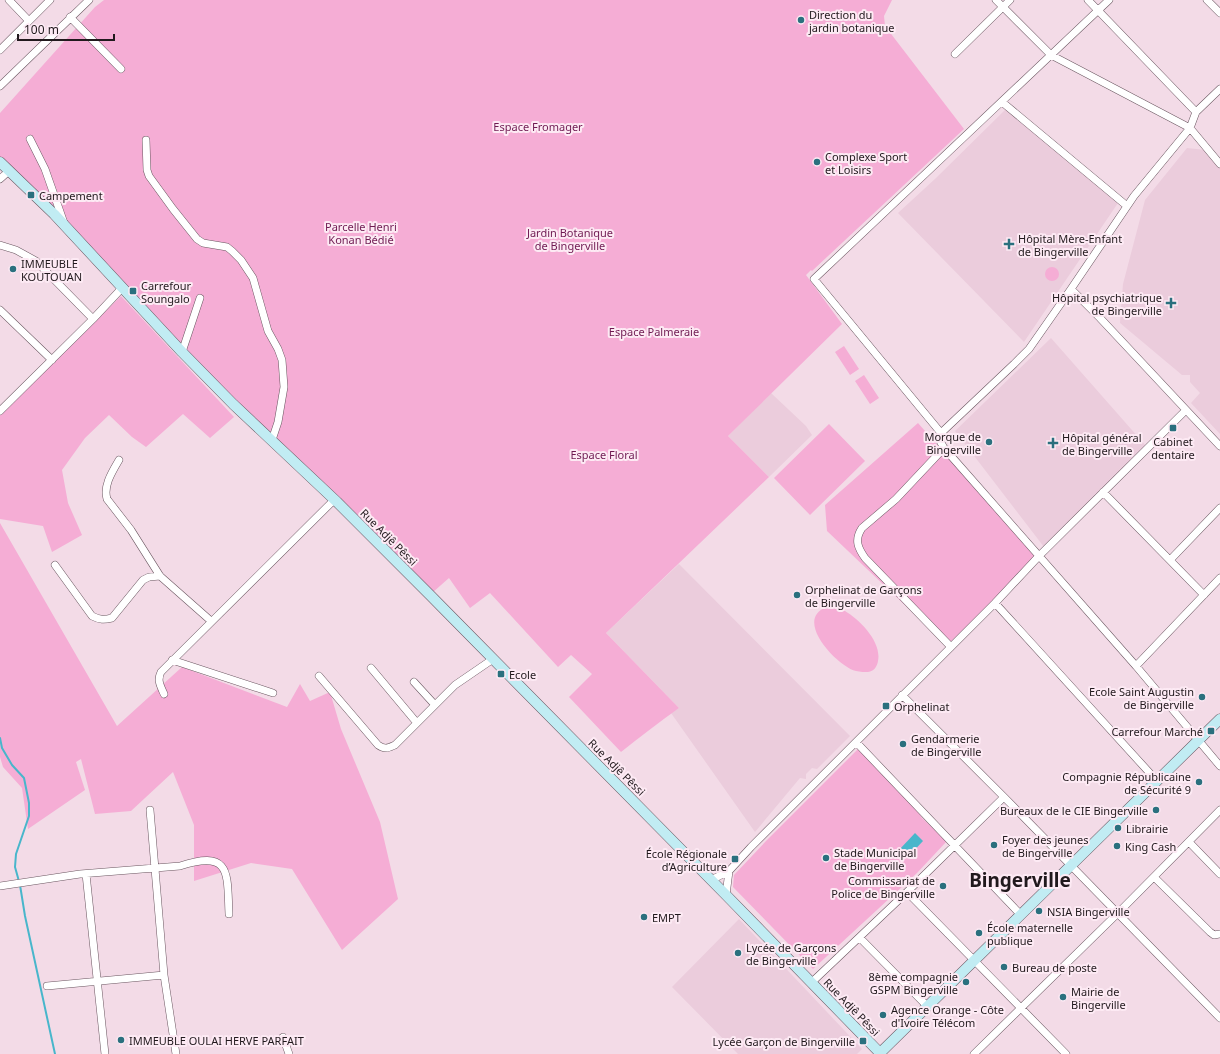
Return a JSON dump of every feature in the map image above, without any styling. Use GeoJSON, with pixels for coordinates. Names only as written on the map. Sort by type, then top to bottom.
{"type":"FeatureCollection","features":[{"type":"Feature","properties":{"kind":"street"},"geometry":{"type":"LineString","coordinates":[[9,0],[29,21]]}},
{"type":"Feature","properties":{"kind":"street"},"geometry":{"type":"LineString","coordinates":[[0,50],[50,0]]}},
{"type":"Feature","properties":{"kind":"street"},"geometry":{"type":"LineString","coordinates":[[0,86],[88,0]]}},
{"type":"Feature","properties":{"kind":"street"},"geometry":{"type":"LineString","coordinates":[[996,0],[1051,55],[1190,128],[1220,164]]}},
{"type":"Feature","properties":{"kind":"street"},"geometry":{"type":"LineString","coordinates":[[955,54],[1010,0]]}},
{"type":"Feature","properties":{"kind":"street"},"geometry":{"type":"LineString","coordinates":[[1088,0],[1196,112]]}},
{"type":"Feature","properties":{"kind":"street"},"geometry":{"type":"LineString","coordinates":[[941,433],[814,279],[1109,0]]}},
{"type":"Feature","properties":{"kind":"street"},"geometry":{"type":"LineString","coordinates":[[1207,0],[1220,13]]}},
{"type":"Feature","properties":{"kind":"street"},"geometry":{"type":"LineString","coordinates":[[70,17],[121,69]]}},
{"type":"Feature","properties":{"kind":"street"},"geometry":{"type":"LineString","coordinates":[[1220,88],[1196,112],[1190,128],[1134,196],[1028,349],[941,433],[940,441],[944,448],[1199,739],[1220,766]]}},
{"type":"Feature","properties":{"kind":"street"},"geometry":{"type":"LineString","coordinates":[[1002,102],[1127,206]]}},
{"type":"Feature","properties":{"kind":"street"},"geometry":{"type":"LineString","coordinates":[[30,139],[45,169],[64,225]]}},
{"type":"Feature","properties":{"kind":"street"},"geometry":{"type":"LineString","coordinates":[[146,140],[147,170],[149,176],[173,209],[197,239],[203,243],[226,247],[232,251],[241,260],[253,278],[268,331],[282,360],[284,387],[278,422],[272,440]]}},
{"type":"Feature","properties":{"kind":"street","name":"Rue Adjê Pêssi"},"geometry":{"type":"LineString","coordinates":[[0,162],[64,225],[232,404],[334,500],[493,659],[726,895],[880,1054]]}},
{"type":"Feature","properties":{"kind":"street"},"geometry":{"type":"LineString","coordinates":[[0,179],[9,171]]}},
{"type":"Feature","properties":{"kind":"street"},"geometry":{"type":"LineString","coordinates":[[0,245],[16,250],[36,261],[93,319]]}},
{"type":"Feature","properties":{"kind":"street"},"geometry":{"type":"LineString","coordinates":[[0,411],[93,319],[123,287]]}},
{"type":"Feature","properties":{"kind":"street"},"geometry":{"type":"LineString","coordinates":[[1071,289],[1220,446]]}},
{"type":"Feature","properties":{"kind":"street"},"geometry":{"type":"LineString","coordinates":[[182,352],[200,298]]}},
{"type":"Feature","properties":{"kind":"street"},"geometry":{"type":"LineString","coordinates":[[1,312],[52,360]]}},
{"type":"Feature","properties":{"kind":"street"},"geometry":{"type":"LineString","coordinates":[[711,880],[729,871],[751,847],[995,603],[1039,556],[1186,410]]}},
{"type":"Feature","properties":{"kind":"street"},"geometry":{"type":"LineString","coordinates":[[944,448],[896,499],[862,528],[857,540],[858,547],[865,558],[950,647]]}},
{"type":"Feature","properties":{"kind":"street"},"geometry":{"type":"LineString","coordinates":[[119,460],[113,469],[107,486],[106,493],[108,500],[131,530],[160,576],[211,621]]}},
{"type":"Feature","properties":{"kind":"street"},"geometry":{"type":"LineString","coordinates":[[1103,492],[1204,594]]}},
{"type":"Feature","properties":{"kind":"street"},"geometry":{"type":"LineString","coordinates":[[164,694],[159,683],[161,672],[334,500]]}},
{"type":"Feature","properties":{"kind":"street"},"geometry":{"type":"LineString","coordinates":[[1170,559],[1220,508]]}},
{"type":"Feature","properties":{"kind":"street"},"geometry":{"type":"LineString","coordinates":[[54,565],[92,616],[104,620],[112,618],[143,580],[149,577],[160,576]]}},
{"type":"Feature","properties":{"kind":"street"},"geometry":{"type":"LineString","coordinates":[[1136,666],[1220,578]]}},
{"type":"Feature","properties":{"kind":"street"},"geometry":{"type":"LineString","coordinates":[[995,603],[1157,781]]}},
{"type":"Feature","properties":{"kind":"street"},"geometry":{"type":"LineString","coordinates":[[319,676],[383,749],[395,745],[455,685],[493,659]]}},
{"type":"Feature","properties":{"kind":"street"},"geometry":{"type":"LineString","coordinates":[[172,660],[273,693]]}},
{"type":"Feature","properties":{"kind":"street"},"geometry":{"type":"LineString","coordinates":[[371,668],[417,723]]}},
{"type":"Feature","properties":{"kind":"street"},"geometry":{"type":"LineString","coordinates":[[414,682],[435,705]]}},
{"type":"Feature","properties":{"kind":"street"},"geometry":{"type":"LineString","coordinates":[[902,695],[1220,1018]]}},
{"type":"Feature","properties":{"kind":"street"},"geometry":{"type":"LineString","coordinates":[[880,1054],[1220,718]]}},
{"type":"Feature","properties":{"kind":"street"},"geometry":{"type":"LineString","coordinates":[[856,742],[1022,915]]}},
{"type":"Feature","properties":{"kind":"street"},"geometry":{"type":"LineString","coordinates":[[811,983],[860,938],[1004,797]]}},
{"type":"Feature","properties":{"kind":"street"},"geometry":{"type":"LineString","coordinates":[[150,810],[164,975],[176,1054]]}},
{"type":"Feature","properties":{"kind":"street"},"geometry":{"type":"LineString","coordinates":[[974,1054],[1020,1007],[1118,913],[1220,810]]}},
{"type":"Feature","properties":{"kind":"street"},"geometry":{"type":"LineString","coordinates":[[1188,842],[1220,874]]}},
{"type":"Feature","properties":{"kind":"street"},"geometry":{"type":"LineString","coordinates":[[0,886],[86,874],[180,866],[212,861],[220,864],[227,875],[230,914]]}},
{"type":"Feature","properties":{"kind":"street"},"geometry":{"type":"LineString","coordinates":[[726,895],[729,871]]}},
{"type":"Feature","properties":{"kind":"street"},"geometry":{"type":"LineString","coordinates":[[86,874],[105,1054]]}},
{"type":"Feature","properties":{"kind":"street"},"geometry":{"type":"LineString","coordinates":[[1154,877],[1210,932],[1214,935],[1220,934]]}},
{"type":"Feature","properties":{"kind":"street"},"geometry":{"type":"LineString","coordinates":[[907,892],[1066,1054]]}},
{"type":"Feature","properties":{"kind":"street"},"geometry":{"type":"LineString","coordinates":[[860,938],[928,1007]]}},
{"type":"Feature","properties":{"kind":"street"},"geometry":{"type":"LineString","coordinates":[[47,986],[164,975]]}},
{"type":"Feature","properties":{"kind":"street"},"geometry":{"type":"LineString","coordinates":[[283,1037],[289,1054]]}},
{"type":"Feature","properties":{"kind":"shaded area","name":"Hôpital Mère-Enfant de Bingerville"},"geometry":{"type":"Polygon","coordinates":[[[1007,108],[1120,200],[1024,342],[898,213],[1007,108]]]}},
{"type":"Feature","properties":{"kind":"shaded area","name":"Hôpital psychiatrique de Bingerville"},"geometry":{"type":"Polygon","coordinates":[[[1187,148],[1206,150],[1220,168],[1220,434],[1191,403],[1200,393],[1190,382],[1190,375],[1182,375],[1120,323],[1123,284],[1145,200],[1187,148]]]}},
{"type":"Feature","properties":{"kind":"shaded area","name":"Hôpital général de Bingerville"},"geometry":{"type":"Polygon","coordinates":[[[1051,338],[1146,446],[1044,547],[955,431],[1051,338]]]}},
{"type":"Feature","properties":{"kind":"shaded area"},"geometry":{"type":"Polygon","coordinates":[[[771,393],[806,426],[812,435],[769,477],[728,436],[771,393]]]}},
{"type":"Feature","properties":{"kind":"shaded area"},"geometry":{"type":"Polygon","coordinates":[[[679,564],[850,736],[817,769],[812,768],[806,774],[806,779],[800,778],[755,832],[671,713],[679,708],[606,633],[679,564]]]}},
{"type":"Feature","properties":{"kind":"shaded area","name":"Lycée de Garçons de Bingerville"},"geometry":{"type":"Polygon","coordinates":[[[739,919],[862,1049],[857,1054],[738,1054],[672,987],[739,919]]]}},
{"type":"Feature","properties":{"kind":"green space","name":"Jardin Botanique de Bingerville"},"geometry":{"type":"Polygon","coordinates":[[[104,0],[892,0],[884,16],[885,26],[964,129],[806,275],[842,324],[728,436],[769,477],[606,633],[679,708],[621,752],[569,697],[592,674],[571,655],[558,667],[490,593],[470,608],[449,578],[432,593],[335,503],[0,166],[0,113],[95,7],[104,0]]]}},
{"type":"Feature","properties":{"kind":"green space"},"geometry":{"type":"Polygon","coordinates":[[[1052,267],[1057,269],[1059,274],[1057,279],[1052,281],[1047,279],[1045,274],[1047,269],[1052,267]]]}},
{"type":"Feature","properties":{"kind":"green space"},"geometry":{"type":"Polygon","coordinates":[[[121,296],[234,417],[210,438],[183,414],[146,447],[132,437],[109,415],[85,438],[62,470],[68,503],[82,535],[52,552],[43,526],[0,519],[0,414],[121,296]]]}},
{"type":"Feature","properties":{"kind":"green space"},"geometry":{"type":"Polygon","coordinates":[[[844,346],[859,369],[850,375],[835,352],[844,346]]]}},
{"type":"Feature","properties":{"kind":"green space"},"geometry":{"type":"Polygon","coordinates":[[[864,375],[879,398],[870,404],[855,381],[864,375]]]}},
{"type":"Feature","properties":{"kind":"green space"},"geometry":{"type":"Polygon","coordinates":[[[918,423],[1038,559],[947,645],[827,531],[825,505],[918,423]]]}},
{"type":"Feature","properties":{"kind":"green space"},"geometry":{"type":"Polygon","coordinates":[[[829,424],[865,461],[810,515],[774,478],[829,424]]]}},
{"type":"Feature","properties":{"kind":"green space"},"geometry":{"type":"Polygon","coordinates":[[[0,523],[117,726],[182,667],[287,707],[300,684],[310,701],[330,692],[341,729],[380,822],[398,899],[342,950],[292,869],[251,863],[194,881],[194,825],[173,772],[131,811],[95,814],[81,759],[76,762],[85,790],[28,829],[22,788],[3,767],[0,757],[0,523]]]}},
{"type":"Feature","properties":{"kind":"green space"},"geometry":{"type":"Polygon","coordinates":[[[827,607],[834,607],[845,611],[869,632],[877,646],[878,663],[874,670],[861,672],[848,668],[830,652],[822,642],[816,631],[814,622],[817,613],[827,607]]]}},
{"type":"Feature","properties":{"kind":"green space","name":"Stade Municipal de Bingerville"},"geometry":{"type":"Polygon","coordinates":[[[858,749],[918,811],[922,818],[947,841],[917,873],[813,969],[733,887],[734,875],[858,749]]]}},
{"type":"Feature","properties":{"kind":"water"},"geometry":{"type":"Polygon","coordinates":[[[915,833],[923,841],[907,858],[899,850],[915,833]]]}},
{"type":"Feature","properties":{"kind":"waterway"},"geometry":{"type":"LineString","coordinates":[[0,738],[2,748],[12,765],[24,778],[29,803],[29,816],[16,854],[15,867],[55,1054]]}},
{"type":"Feature","properties":{"kind":"place","name":"Direction du jardin botanique"},"geometry":{"type":"Point","coordinates":[801,20]}},
{"type":"Feature","properties":{"kind":"place","name":"Complexe Sport et Loisirs"},"geometry":{"type":"Point","coordinates":[817,162]}},
{"type":"Feature","properties":{"kind":"place","name":"Campement"},"geometry":{"type":"Point","coordinates":[31,195]}},
{"type":"Feature","properties":{"kind":"place","name":"Hôpital Mère-Enfant de Bingerville"},"geometry":{"type":"Point","coordinates":[1009,244]}},
{"type":"Feature","properties":{"kind":"place","name":"IMMEUBLE KOUTOUAN"},"geometry":{"type":"Point","coordinates":[13,269]}},
{"type":"Feature","properties":{"kind":"place","name":"Carrefour Soungalo"},"geometry":{"type":"Point","coordinates":[133,291]}},
{"type":"Feature","properties":{"kind":"place","name":"Hôpital psychiatrique de Bingerville"},"geometry":{"type":"Point","coordinates":[1171,303]}},
{"type":"Feature","properties":{"kind":"place","name":"Cabinet dentaire"},"geometry":{"type":"Point","coordinates":[1173,428]}},
{"type":"Feature","properties":{"kind":"place","name":"Morque de Bingerville"},"geometry":{"type":"Point","coordinates":[989,442]}},
{"type":"Feature","properties":{"kind":"place","name":"Hôpital général de Bingerville"},"geometry":{"type":"Point","coordinates":[1053,443]}},
{"type":"Feature","properties":{"kind":"place","name":"Orphelinat de Garçons de Bingerville"},"geometry":{"type":"Point","coordinates":[797,595]}},
{"type":"Feature","properties":{"kind":"place","name":"Ecole"},"geometry":{"type":"Point","coordinates":[501,674]}},
{"type":"Feature","properties":{"kind":"place","name":"Ecole Saint Augustin de Bingerville"},"geometry":{"type":"Point","coordinates":[1202,697]}},
{"type":"Feature","properties":{"kind":"place","name":"Orphelinat"},"geometry":{"type":"Point","coordinates":[886,706]}},
{"type":"Feature","properties":{"kind":"place","name":"Carrefour Marché"},"geometry":{"type":"Point","coordinates":[1211,731]}},
{"type":"Feature","properties":{"kind":"place","name":"Gendarmerie de Bingerville"},"geometry":{"type":"Point","coordinates":[903,744]}},
{"type":"Feature","properties":{"kind":"place","name":"Compagnie Républicaine de Sécurité 9"},"geometry":{"type":"Point","coordinates":[1199,782]}},
{"type":"Feature","properties":{"kind":"place","name":"Bureaux de le CIE Bingerville"},"geometry":{"type":"Point","coordinates":[1156,810]}},
{"type":"Feature","properties":{"kind":"place","name":"Librairie"},"geometry":{"type":"Point","coordinates":[1118,828]}},
{"type":"Feature","properties":{"kind":"place","name":"Foyer des jeunes de Bingerville"},"geometry":{"type":"Point","coordinates":[994,845]}},
{"type":"Feature","properties":{"kind":"place","name":"King Cash"},"geometry":{"type":"Point","coordinates":[1117,846]}},
{"type":"Feature","properties":{"kind":"place","name":"Stade Municipal de Bingerville"},"geometry":{"type":"Point","coordinates":[826,858]}},
{"type":"Feature","properties":{"kind":"place","name":"École Régionale d’Agriculture"},"geometry":{"type":"Point","coordinates":[735,859]}},
{"type":"Feature","properties":{"kind":"place","name":"Commissariat de Police de Bingerville"},"geometry":{"type":"Point","coordinates":[943,886]}},
{"type":"Feature","properties":{"kind":"place","name":"NSIA Bingerville"},"geometry":{"type":"Point","coordinates":[1039,911]}},
{"type":"Feature","properties":{"kind":"place","name":"EMPT"},"geometry":{"type":"Point","coordinates":[644,917]}},
{"type":"Feature","properties":{"kind":"place","name":"École maternelle publique"},"geometry":{"type":"Point","coordinates":[979,933]}},
{"type":"Feature","properties":{"kind":"place","name":"Lycée de Garçons de Bingerville"},"geometry":{"type":"Point","coordinates":[738,953]}},
{"type":"Feature","properties":{"kind":"place","name":"Bureau de poste"},"geometry":{"type":"Point","coordinates":[1004,967]}},
{"type":"Feature","properties":{"kind":"place","name":"8ème compagnie GSPM Bingerville"},"geometry":{"type":"Point","coordinates":[966,982]}},
{"type":"Feature","properties":{"kind":"place","name":"Mairie de Bingerville"},"geometry":{"type":"Point","coordinates":[1063,997]}},
{"type":"Feature","properties":{"kind":"place","name":"Agence Orange - Côte d'Ivoire Télécom"},"geometry":{"type":"Point","coordinates":[883,1015]}},
{"type":"Feature","properties":{"kind":"place","name":"IMMEUBLE OULAI HERVE PARFAIT"},"geometry":{"type":"Point","coordinates":[121,1040]}},
{"type":"Feature","properties":{"kind":"place","name":"Lycée Garçon de Bingerville"},"geometry":{"type":"Point","coordinates":[863,1041]}},
{"type":"Feature","properties":{"kind":"district","name":"Bingerville"},"geometry":{"type":"Point","coordinates":[1020,880]}},
{"type":"Feature","properties":{"kind":"park label","name":"Espace Fromager"},"geometry":{"type":"Point","coordinates":[538,126]}},
{"type":"Feature","properties":{"kind":"park label","name":"Parcelle Henri Konan Bédié"},"geometry":{"type":"Point","coordinates":[361,232]}},
{"type":"Feature","properties":{"kind":"park label","name":"Espace Palmeraie"},"geometry":{"type":"Point","coordinates":[654,331]}},
{"type":"Feature","properties":{"kind":"park label","name":"Espace Floral"},"geometry":{"type":"Point","coordinates":[604,454]}}]}
